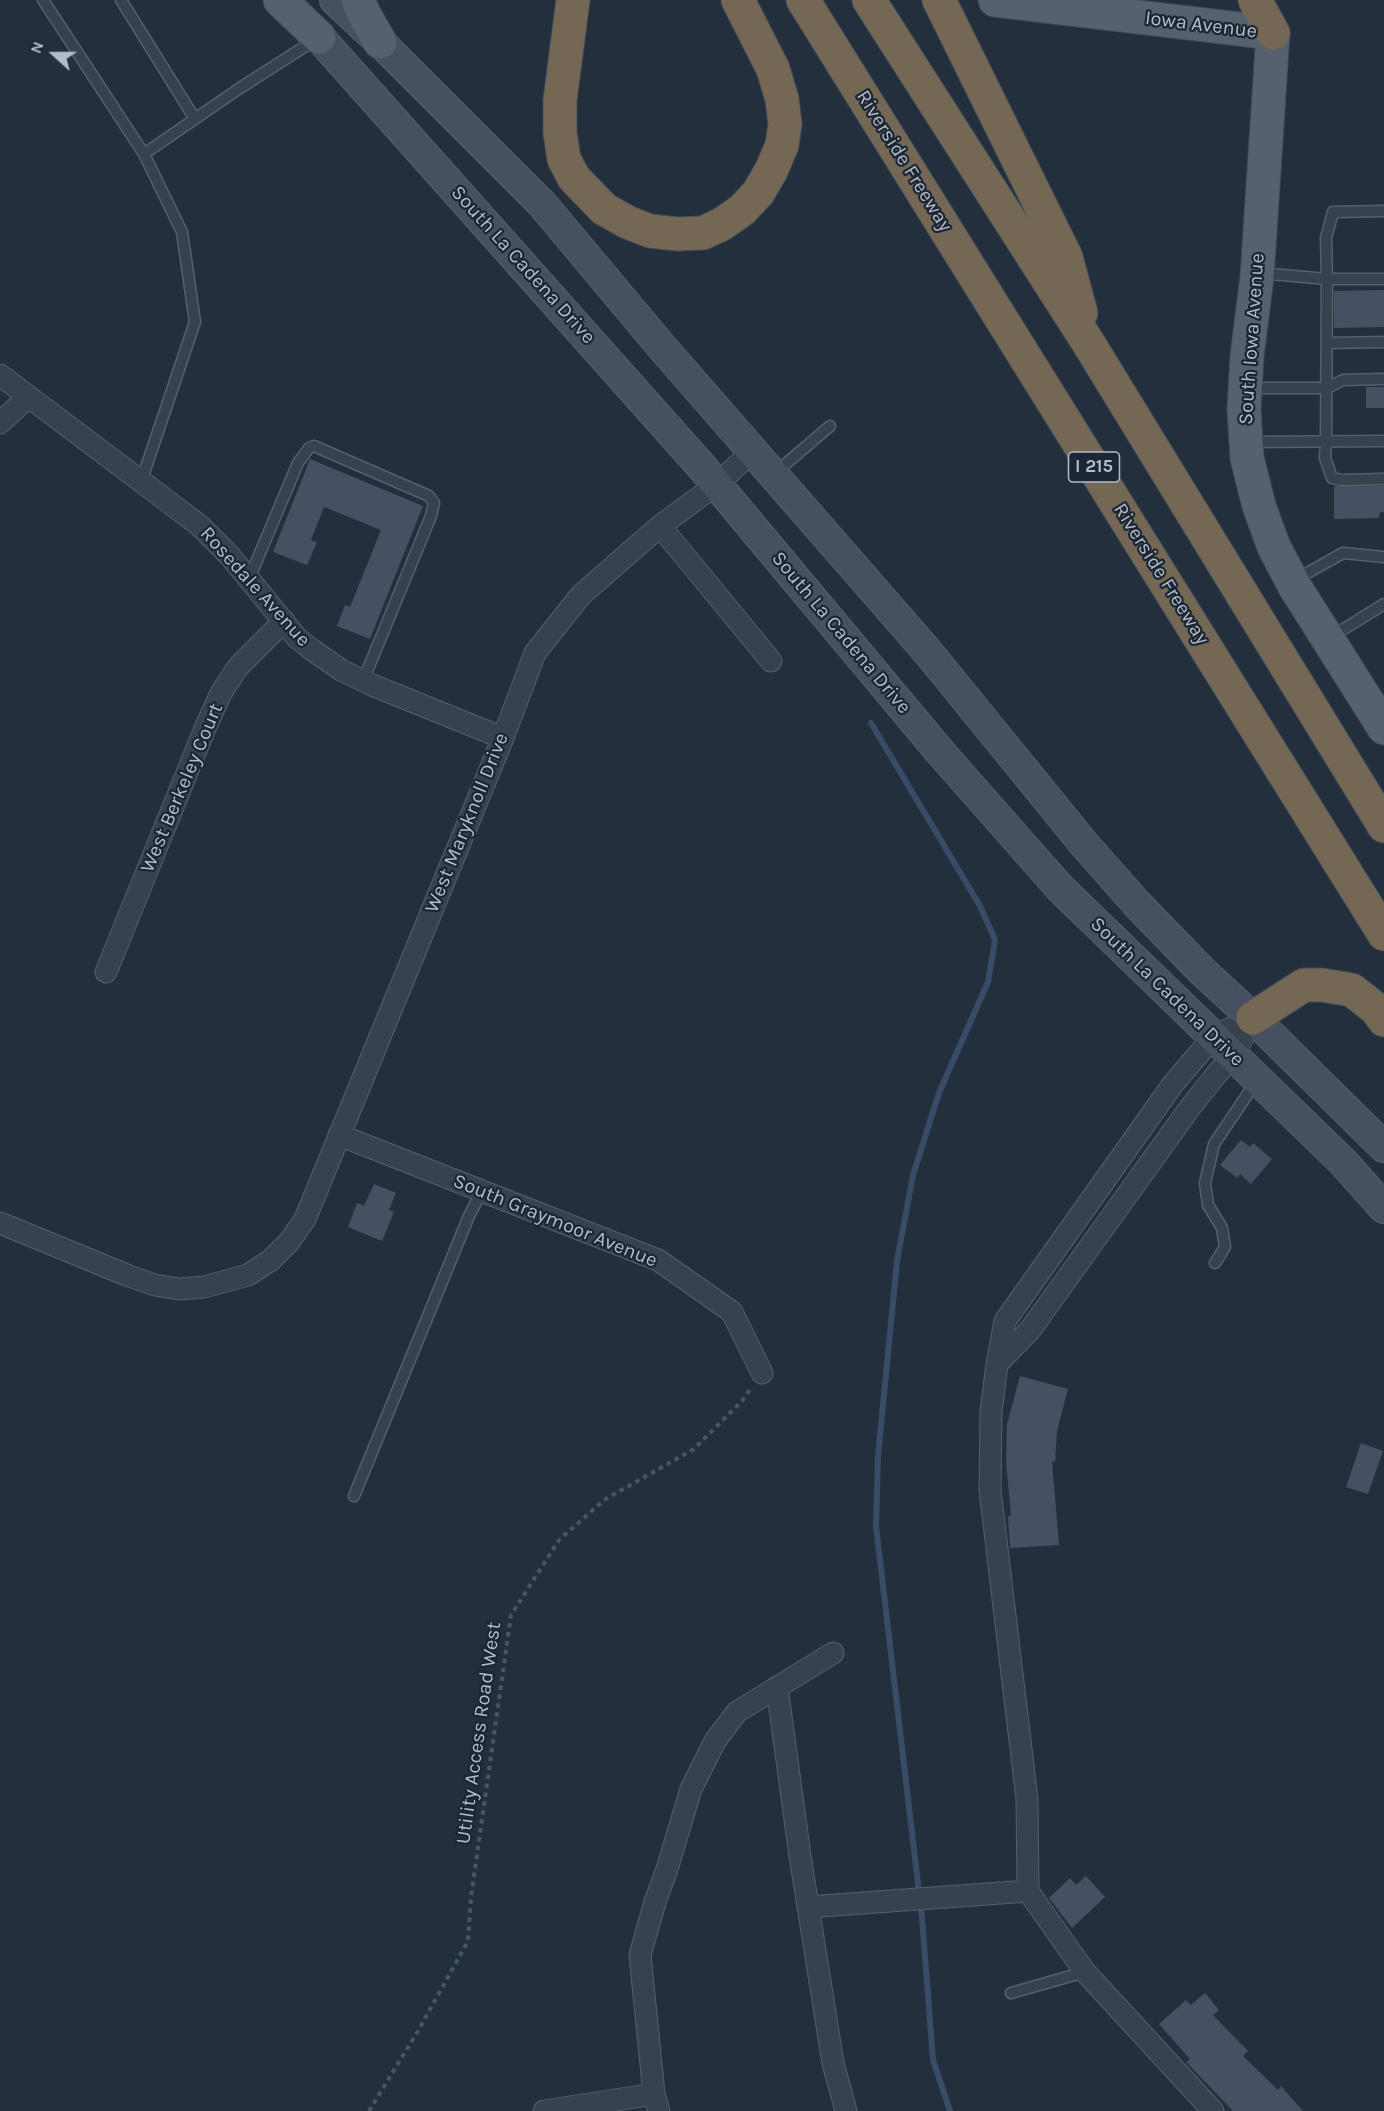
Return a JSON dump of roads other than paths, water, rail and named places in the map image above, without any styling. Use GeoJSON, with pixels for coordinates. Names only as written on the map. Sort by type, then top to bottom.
{"type":"FeatureCollection","features":[{"type":"Feature","properties":{"kind":"highway"},"geometry":{"type":"LineString","coordinates":[[573,0],[560,100],[560,133],[564,159],[574,178],[604,209],[627,222],[651,231],[677,234],[703,233],[722,224],[742,210],[758,193],[782,145],[785,124],[782,99],[773,69],[738,0]]}},
{"type":"Feature","properties":{"kind":"highway","name":"Riverside Freeway"},"geometry":{"type":"LineString","coordinates":[[803,0],[1384,934]]}},
{"type":"Feature","properties":{"kind":"highway"},"geometry":{"type":"LineString","coordinates":[[869,0],[1089,344],[1384,826]]}},
{"type":"Feature","properties":{"kind":"highway"},"geometry":{"type":"LineString","coordinates":[[939,0],[1066,257],[1089,344]]}},
{"type":"Feature","properties":{"kind":"highway"},"geometry":{"type":"LineString","coordinates":[[1256,0],[1273,33]]}},
{"type":"Feature","properties":{"kind":"highway"},"geometry":{"type":"LineString","coordinates":[[1273,0],[1273,33]]}},
{"type":"Feature","properties":{"kind":"highway"},"geometry":{"type":"LineString","coordinates":[[1253,1018],[1304,985],[1322,985],[1352,990],[1376,1009],[1384,1020]]}},
{"type":"Feature","properties":{"kind":"main road"},"geometry":{"type":"LineString","coordinates":[[280,0],[319,37]]}},
{"type":"Feature","properties":{"kind":"main road"},"geometry":{"type":"LineString","coordinates":[[297,0],[319,37]]}},
{"type":"Feature","properties":{"kind":"main road","name":"South La Cadena Drive"},"geometry":{"type":"LineString","coordinates":[[335,0],[543,205],[927,651],[1084,844],[1137,903],[1384,1148]]}},
{"type":"Feature","properties":{"kind":"main road"},"geometry":{"type":"LineString","coordinates":[[358,0],[380,42]]}},
{"type":"Feature","properties":{"kind":"main road","name":"Iowa Avenue"},"geometry":{"type":"LineString","coordinates":[[995,0],[1273,33],[1260,203]]}},
{"type":"Feature","properties":{"kind":"main road","name":"South La Cadena Drive"},"geometry":{"type":"LineString","coordinates":[[319,37],[717,484],[941,753],[1060,888],[1343,1162],[1384,1208]]}},
{"type":"Feature","properties":{"kind":"main road","name":"South Iowa Avenue"},"geometry":{"type":"LineString","coordinates":[[1260,203],[1257,272],[1245,388],[1247,459],[1259,506],[1274,547],[1328,639],[1381,715]]}},
{"type":"Feature","properties":{"kind":"street","name":"Rosedale Avenue"},"geometry":{"type":"LineString","coordinates":[[0,375],[198,525],[230,556],[297,638],[311,649],[341,670],[363,681],[503,738]]}},
{"type":"Feature","properties":{"kind":"street"},"geometry":{"type":"LineString","coordinates":[[0,423],[28,397]]}},
{"type":"Feature","properties":{"kind":"street","name":"West Maryknoll Drive"},"geometry":{"type":"LineString","coordinates":[[0,1223],[129,1276],[155,1285],[179,1289],[204,1287],[248,1275],[271,1260],[289,1242],[305,1219],[503,738],[535,653],[581,595],[660,526],[717,484],[753,451]]}},
{"type":"Feature","properties":{"kind":"street"},"geometry":{"type":"LineString","coordinates":[[660,526],[771,661]]}},
{"type":"Feature","properties":{"kind":"street","name":"West Berkeley Court"},"geometry":{"type":"LineString","coordinates":[[106,972],[221,693],[238,667],[284,621]]}},
{"type":"Feature","properties":{"kind":"street"},"geometry":{"type":"LineString","coordinates":[[1213,2111],[1085,1972],[1028,1891],[1027,1799],[990,1490],[991,1412],[1005,1321],[1173,1084],[1223,1046],[1253,1018]]}},
{"type":"Feature","properties":{"kind":"street","name":"South Graymoor Avenue"},"geometry":{"type":"LineString","coordinates":[[339,1135],[658,1260],[732,1312],[762,1373]]}},
{"type":"Feature","properties":{"kind":"street"},"geometry":{"type":"LineString","coordinates":[[544,2111],[657,2102],[640,1955],[691,1789],[715,1741],[737,1712],[833,1653]]}},
{"type":"Feature","properties":{"kind":"street"},"geometry":{"type":"LineString","coordinates":[[777,1687],[833,2063],[846,2111]]}},
{"type":"Feature","properties":{"kind":"street"},"geometry":{"type":"LineString","coordinates":[[808,1907],[1028,1891]]}},
{"type":"Feature","properties":{"kind":"lane"},"geometry":{"type":"LineString","coordinates":[[43,0],[144,154],[182,232],[195,322],[141,482]]}},
{"type":"Feature","properties":{"kind":"lane"},"geometry":{"type":"LineString","coordinates":[[122,0],[195,119]]}},
{"type":"Feature","properties":{"kind":"lane"},"geometry":{"type":"LineString","coordinates":[[144,154],[319,37]]}},
{"type":"Feature","properties":{"kind":"lane"},"geometry":{"type":"LineString","coordinates":[[1384,211],[1333,212],[1326,238],[1325,458],[1332,478],[1342,480],[1384,479]]}},
{"type":"Feature","properties":{"kind":"lane"},"geometry":{"type":"LineString","coordinates":[[1257,272],[1327,279],[1384,279]]}},
{"type":"Feature","properties":{"kind":"lane"},"geometry":{"type":"LineString","coordinates":[[1327,343],[1384,342]]}},
{"type":"Feature","properties":{"kind":"lane"},"geometry":{"type":"LineString","coordinates":[[1245,388],[1326,388],[1343,380],[1384,379]]}},
{"type":"Feature","properties":{"kind":"lane"},"geometry":{"type":"LineString","coordinates":[[773,474],[830,426]]}},
{"type":"Feature","properties":{"kind":"lane"},"geometry":{"type":"LineString","coordinates":[[1246,442],[1384,441]]}},
{"type":"Feature","properties":{"kind":"lane"},"geometry":{"type":"LineString","coordinates":[[249,579],[297,463],[309,448],[314,446],[429,496],[434,503],[431,516],[363,681]]}},
{"type":"Feature","properties":{"kind":"lane"},"geometry":{"type":"LineString","coordinates":[[1293,582],[1343,554],[1384,556]]}},
{"type":"Feature","properties":{"kind":"lane"},"geometry":{"type":"LineString","coordinates":[[1328,639],[1384,604]]}},
{"type":"Feature","properties":{"kind":"lane"},"geometry":{"type":"LineString","coordinates":[[1215,1263],[1225,1247],[1224,1237],[1222,1228],[1208,1205],[1204,1183],[1214,1144],[1257,1080]]}},
{"type":"Feature","properties":{"kind":"lane"},"geometry":{"type":"LineString","coordinates":[[354,1496],[469,1216],[482,1191]]}},
{"type":"Feature","properties":{"kind":"lane"},"geometry":{"type":"LineString","coordinates":[[1011,1993],[1085,1972]]}},
{"type":"Feature","properties":{"kind":"waterway"},"geometry":{"type":"LineString","coordinates":[[871,723],[980,906],[995,940],[988,982],[939,1093],[913,1175],[897,1261],[878,1456],[876,1526],[922,1918],[933,2060],[950,2111]]}}]}
